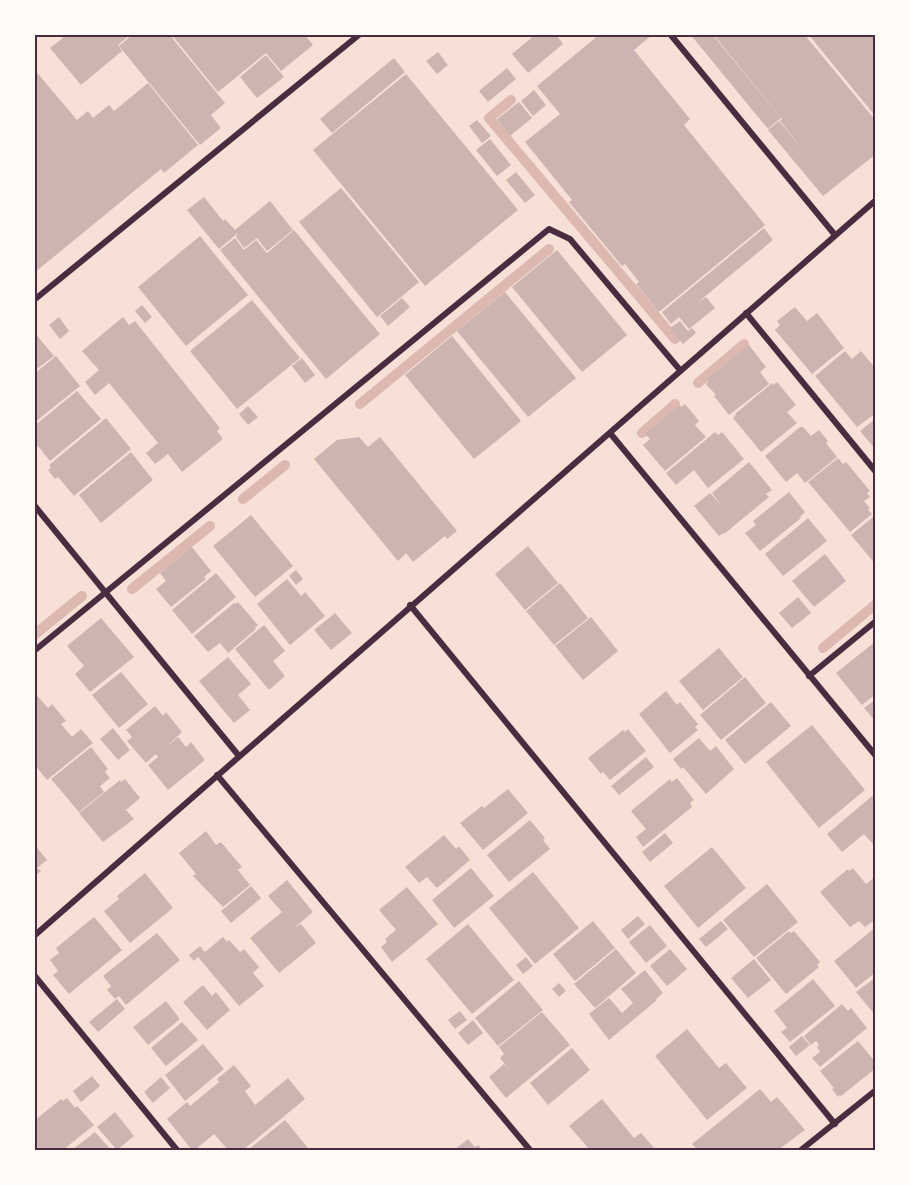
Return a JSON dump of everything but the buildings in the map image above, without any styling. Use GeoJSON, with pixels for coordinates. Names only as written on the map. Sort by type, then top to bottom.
{"type":"FeatureCollection","features":[{"type":"Feature","properties":{"kind":"street"},"geometry":{"type":"LineString","coordinates":[[34,300],[360,34]]}},
{"type":"Feature","properties":{"kind":"street"},"geometry":{"type":"LineString","coordinates":[[670,34],[835,235]]}},
{"type":"Feature","properties":{"kind":"street"},"geometry":{"type":"LineString","coordinates":[[34,936],[876,200]]}},
{"type":"Feature","properties":{"kind":"street"},"geometry":{"type":"LineString","coordinates":[[34,651],[549,229],[570,239],[680,370]]}},
{"type":"Feature","properties":{"kind":"street"},"geometry":{"type":"LineString","coordinates":[[746,313],[876,472]]}},
{"type":"Feature","properties":{"kind":"street"},"geometry":{"type":"LineString","coordinates":[[610,433],[876,756]]}},
{"type":"Feature","properties":{"kind":"street"},"geometry":{"type":"LineString","coordinates":[[34,505],[239,756]]}},
{"type":"Feature","properties":{"kind":"street"},"geometry":{"type":"LineString","coordinates":[[410,605],[835,1124]]}},
{"type":"Feature","properties":{"kind":"street"},"geometry":{"type":"LineString","coordinates":[[809,676],[876,621]]}},
{"type":"Feature","properties":{"kind":"street"},"geometry":{"type":"LineString","coordinates":[[217,775],[530,1150]]}},
{"type":"Feature","properties":{"kind":"street"},"geometry":{"type":"LineString","coordinates":[[34,975],[177,1150]]}},
{"type":"Feature","properties":{"kind":"street"},"geometry":{"type":"LineString","coordinates":[[801,1150],[875,1093]]}},
{"type":"Feature","properties":{"kind":"waterway"},"geometry":{"type":"LineString","coordinates":[[511,100],[489,118],[675,339]]}},
{"type":"Feature","properties":{"kind":"waterway"},"geometry":{"type":"LineString","coordinates":[[360,404],[549,249]]}},
{"type":"Feature","properties":{"kind":"waterway"},"geometry":{"type":"LineString","coordinates":[[698,383],[744,344]]}},
{"type":"Feature","properties":{"kind":"waterway"},"geometry":{"type":"LineString","coordinates":[[642,433],[675,404]]}},
{"type":"Feature","properties":{"kind":"waterway"},"geometry":{"type":"LineString","coordinates":[[243,499],[285,465]]}},
{"type":"Feature","properties":{"kind":"waterway"},"geometry":{"type":"LineString","coordinates":[[132,589],[210,526]]}},
{"type":"Feature","properties":{"kind":"waterway"},"geometry":{"type":"LineString","coordinates":[[34,635],[82,596]]}},
{"type":"Feature","properties":{"kind":"waterway"},"geometry":{"type":"LineString","coordinates":[[823,648],[876,604]]}}]}
